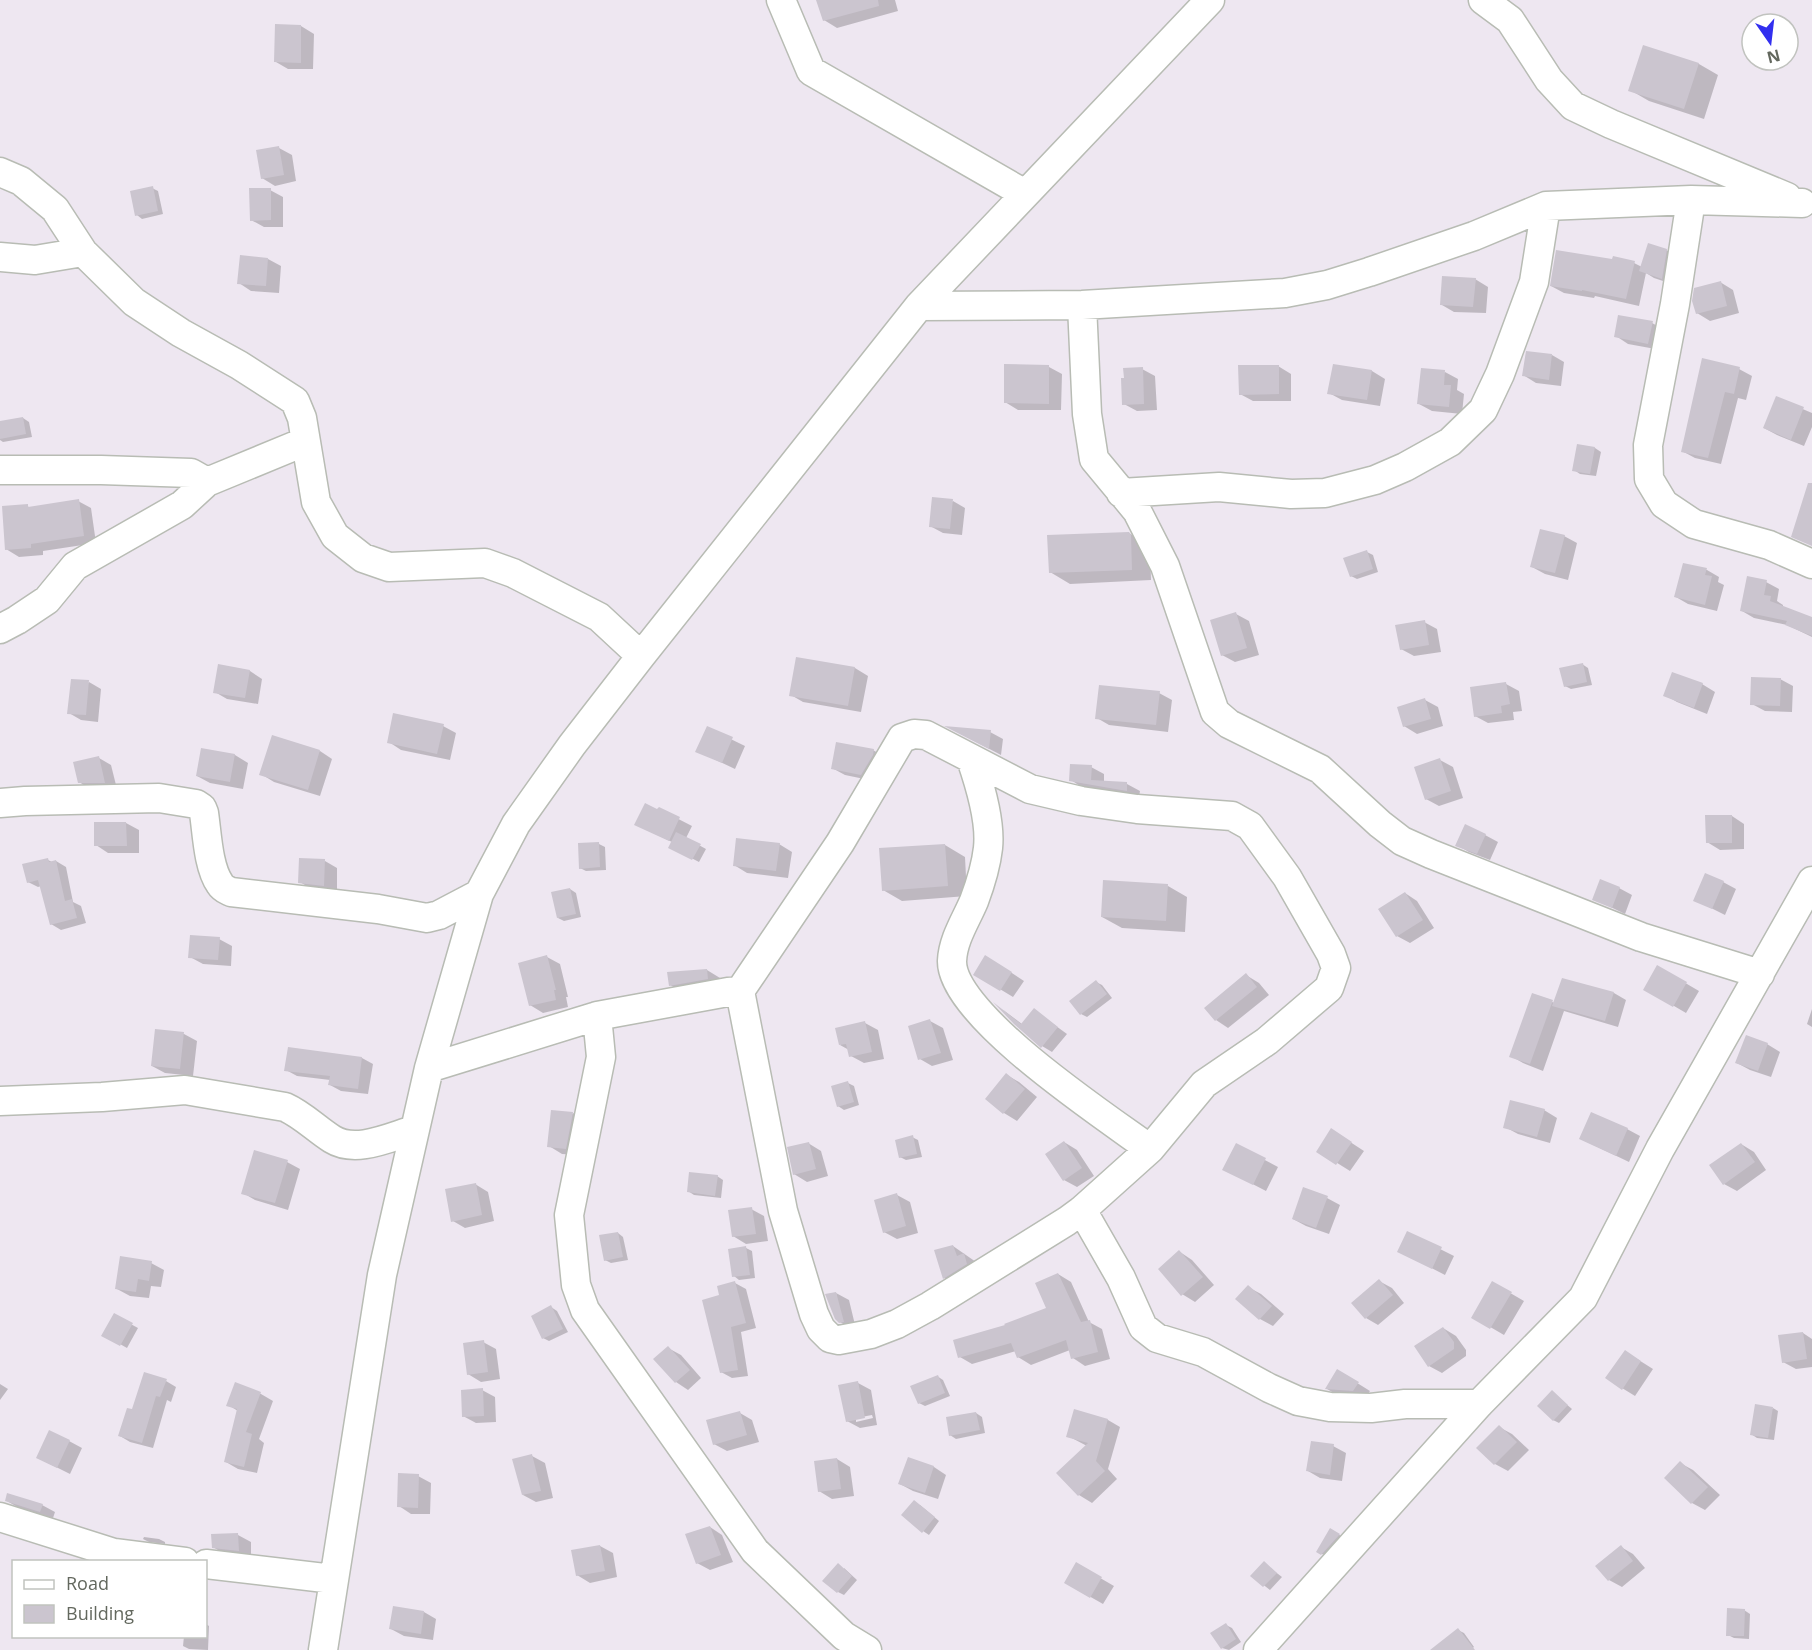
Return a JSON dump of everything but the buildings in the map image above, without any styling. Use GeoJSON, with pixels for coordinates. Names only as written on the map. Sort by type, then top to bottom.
{"type":"FeatureCollection","features":[{"type":"Feature","properties":{"kind":"street"},"geometry":{"type":"LineString","coordinates":[[781,0],[811,71],[1025,194]]}},
{"type":"Feature","properties":{"kind":"street"},"geometry":{"type":"LineString","coordinates":[[323,1650],[382,1275],[414,1130],[429,1068],[479,894],[516,824],[641,656],[919,306],[1210,0]]}},
{"type":"Feature","properties":{"kind":"street"},"geometry":{"type":"LineString","coordinates":[[1483,0],[1510,20],[1550,80],[1574,106],[1611,124],[1807,204]]}},
{"type":"Feature","properties":{"kind":"street"},"geometry":{"type":"LineString","coordinates":[[0,172],[21,181],[55,209],[82,252],[134,302],[295,401],[302,418],[304,442],[316,502],[335,536],[363,558],[389,567],[485,563],[513,573],[599,617],[641,656]]}},
{"type":"Feature","properties":{"kind":"street"},"geometry":{"type":"LineString","coordinates":[[919,306],[1082,304],[1285,293],[1327,285],[1474,236],[1546,206],[1691,200],[1807,204]]}},
{"type":"Feature","properties":{"kind":"street"},"geometry":{"type":"LineString","coordinates":[[1691,200],[1675,304],[1648,445],[1649,479],[1664,504],[1694,524],[1769,545],[1812,564]]}},
{"type":"Feature","properties":{"kind":"street"},"geometry":{"type":"LineString","coordinates":[[1121,493],[1219,486],[1291,494],[1325,493],[1375,480],[1405,468],[1450,442],[1483,410],[1500,374],[1534,282],[1546,206]]}},
{"type":"Feature","properties":{"kind":"street"},"geometry":{"type":"LineString","coordinates":[[0,257],[35,260],[82,252]]}},
{"type":"Feature","properties":{"kind":"street"},"geometry":{"type":"LineString","coordinates":[[1082,304],[1087,414],[1094,459],[1137,511],[1165,566],[1215,712],[1229,724],[1320,769],[1402,841],[1641,937],[1760,974]]}},
{"type":"Feature","properties":{"kind":"street"},"geometry":{"type":"LineString","coordinates":[[0,629],[47,600],[75,566],[182,505],[207,482],[304,442]]}},
{"type":"Feature","properties":{"kind":"street"},"geometry":{"type":"LineString","coordinates":[[0,470],[191,473],[207,482]]}},
{"type":"Feature","properties":{"kind":"street"},"geometry":{"type":"LineString","coordinates":[[914,734],[926,735],[1029,789],[1081,801],[1137,809],[1232,816],[1250,826],[1287,877],[1331,954],[1336,968],[1329,988],[1267,1041],[1204,1084],[1150,1149],[1082,1210],[930,1306],[897,1324],[871,1334],[839,1340],[830,1338],[820,1329],[783,1211],[740,992],[840,843],[902,738],[914,734]]}},
{"type":"Feature","properties":{"kind":"street"},"geometry":{"type":"LineString","coordinates":[[972,759],[986,815],[988,847],[974,901],[959,932],[952,958],[956,978],[967,997],[1003,1037],[1051,1077],[1150,1149]]}},
{"type":"Feature","properties":{"kind":"street"},"geometry":{"type":"LineString","coordinates":[[0,803],[159,798],[196,804],[202,807],[204,813],[211,860],[218,882],[224,889],[231,892],[378,909],[427,918],[439,915],[479,894]]}},
{"type":"Feature","properties":{"kind":"street"},"geometry":{"type":"LineString","coordinates":[[1258,1650],[1479,1404],[1583,1298],[1660,1149],[1812,881]]}},
{"type":"Feature","properties":{"kind":"street"},"geometry":{"type":"LineString","coordinates":[[429,1068],[597,1016],[728,992],[740,992]]}},
{"type":"Feature","properties":{"kind":"street"},"geometry":{"type":"LineString","coordinates":[[597,1016],[600,1057],[569,1215],[576,1285],[585,1310],[755,1551],[844,1636],[867,1650]]}},
{"type":"Feature","properties":{"kind":"street"},"geometry":{"type":"LineString","coordinates":[[0,1101],[102,1097],[185,1090],[285,1107],[298,1113],[334,1140],[348,1144],[360,1145],[414,1130]]}},
{"type":"Feature","properties":{"kind":"street"},"geometry":{"type":"LineString","coordinates":[[1082,1210],[1121,1278],[1143,1327],[1157,1338],[1203,1352],[1298,1401],[1330,1407],[1371,1408],[1406,1404],[1479,1404]]}},
{"type":"Feature","properties":{"kind":"street"},"geometry":{"type":"LineString","coordinates":[[0,1516],[114,1553],[169,1560]]}},
{"type":"Feature","properties":{"kind":"street"},"geometry":{"type":"LineString","coordinates":[[207,1564],[333,1579]]}}]}
